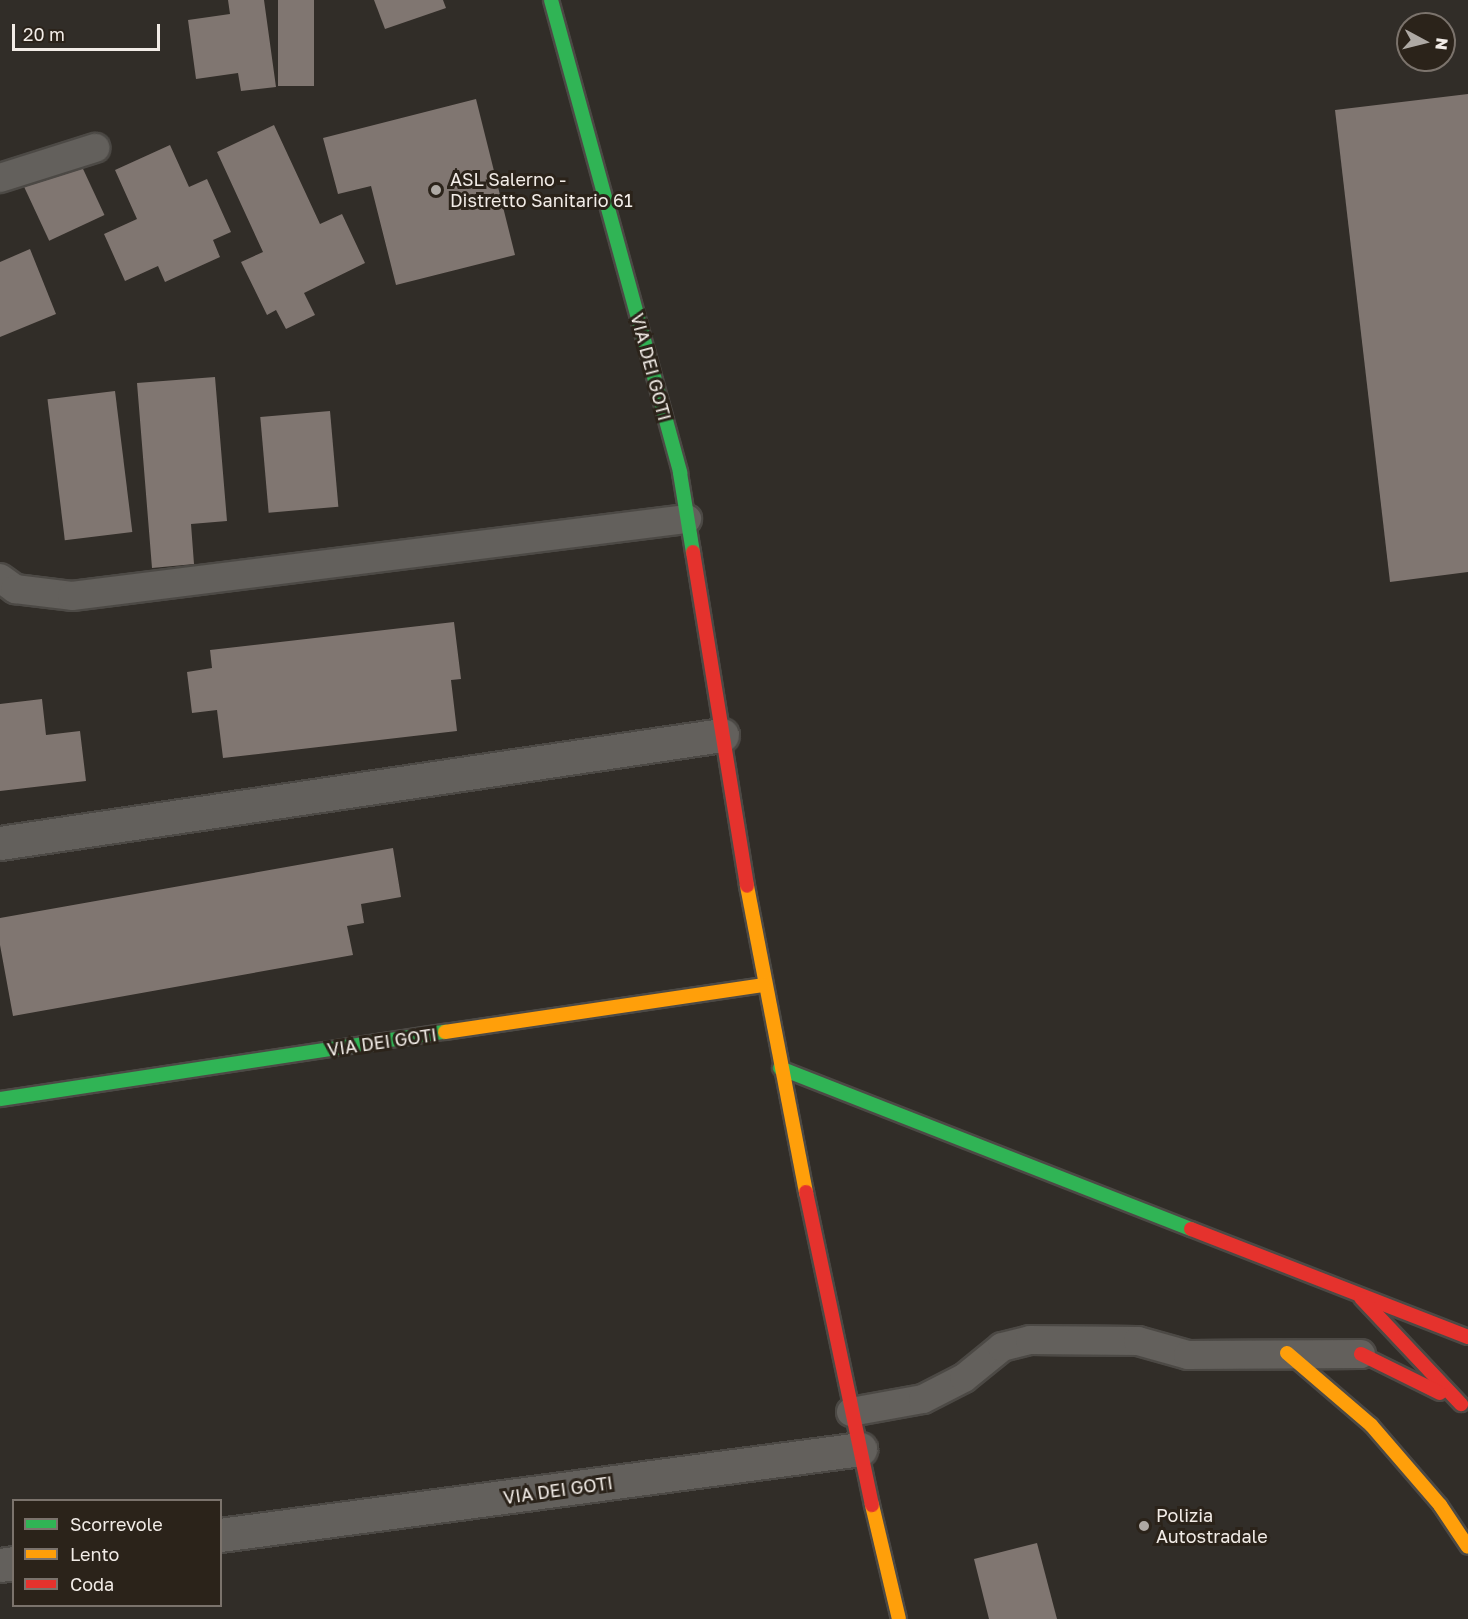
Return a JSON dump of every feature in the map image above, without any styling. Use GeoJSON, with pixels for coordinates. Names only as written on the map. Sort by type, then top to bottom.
{"type":"FeatureCollection","features":[{"type":"Feature","properties":{"kind":"main road","name":"VIA DEI GOTI"},"geometry":{"type":"LineString","coordinates":[[552,2],[680,473],[763,985],[851,1413],[898,1619]]}},
{"type":"Feature","properties":{"kind":"main road","name":"VIA DEI GOTI"},"geometry":{"type":"LineString","coordinates":[[0,1099],[763,985]]}},
{"type":"Feature","properties":{"kind":"main road"},"geometry":{"type":"LineString","coordinates":[[780,1068],[1354,1290],[1468,1337]]}},
{"type":"Feature","properties":{"kind":"main road"},"geometry":{"type":"LineString","coordinates":[[1354,1290],[1465,1406]]}},
{"type":"Feature","properties":{"kind":"main road"},"geometry":{"type":"LineString","coordinates":[[1287,1353],[1371,1425],[1440,1505],[1468,1547]]}},
{"type":"Feature","properties":{"kind":"main road"},"geometry":{"type":"LineString","coordinates":[[1361,1354],[1465,1406]]}},
{"type":"Feature","properties":{"kind":"street"},"geometry":{"type":"LineString","coordinates":[[0,843],[722,735]]}},
{"type":"Feature","properties":{"kind":"street","name":"VIA DEI GOTI"},"geometry":{"type":"LineString","coordinates":[[222,1535],[860,1449]]}},
{"type":"Feature","properties":{"kind":"lane"},"geometry":{"type":"LineString","coordinates":[[0,178],[95,148]]}},
{"type":"Feature","properties":{"kind":"lane"},"geometry":{"type":"LineString","coordinates":[[0,578],[15,589],[72,596],[687,519]]}},
{"type":"Feature","properties":{"kind":"lane"},"geometry":{"type":"LineString","coordinates":[[851,1413],[923,1399],[964,1378],[1002,1347],[1030,1340],[1138,1341],[1188,1355],[1361,1354]]}},
{"type":"Feature","properties":{"kind":"building"},"geometry":{"type":"Polygon","coordinates":[[[228,0],[264,0],[276,87],[241,91],[238,73],[196,79],[188,20],[230,14],[228,0]]]}},
{"type":"Feature","properties":{"kind":"building"},"geometry":{"type":"Polygon","coordinates":[[[278,0],[314,0],[314,86],[278,86],[278,0]]]}},
{"type":"Feature","properties":{"kind":"building"},"geometry":{"type":"Polygon","coordinates":[[[374,0],[443,0],[446,8],[385,29],[374,0]]]}},
{"type":"Feature","properties":{"kind":"building"},"geometry":{"type":"Polygon","coordinates":[[[1468,94],[1468,572],[1390,582],[1335,110],[1468,94]]]}},
{"type":"Feature","properties":{"kind":"building","name":"ASL Salerno - Distretto Sanitario 61"},"geometry":{"type":"Polygon","coordinates":[[[476,99],[515,255],[396,285],[371,186],[338,194],[323,138],[476,99]]]}},
{"type":"Feature","properties":{"kind":"building"},"geometry":{"type":"Polygon","coordinates":[[[274,125],[320,224],[342,214],[365,263],[304,293],[315,315],[286,329],[276,310],[267,315],[241,262],[263,252],[217,152],[274,125]]]}},
{"type":"Feature","properties":{"kind":"building"},"geometry":{"type":"Polygon","coordinates":[[[170,145],[189,187],[207,179],[231,232],[213,240],[220,257],[165,282],[158,266],[125,281],[104,234],[137,219],[115,170],[170,145]]]}},
{"type":"Feature","properties":{"kind":"building"},"geometry":{"type":"Polygon","coordinates":[[[77,156],[104,215],[49,241],[22,182],[77,156]]]}},
{"type":"Feature","properties":{"kind":"building"},"geometry":{"type":"Polygon","coordinates":[[[30,249],[56,314],[0,337],[0,262],[30,249]]]}},
{"type":"Feature","properties":{"kind":"building"},"geometry":{"type":"Polygon","coordinates":[[[215,377],[227,521],[191,524],[194,564],[152,568],[137,383],[215,377]]]}},
{"type":"Feature","properties":{"kind":"building"},"geometry":{"type":"Polygon","coordinates":[[[115,391],[132,532],[65,540],[48,399],[115,391]]]}},
{"type":"Feature","properties":{"kind":"building"},"geometry":{"type":"Polygon","coordinates":[[[330,411],[338,507],[269,513],[260,417],[330,411]]]}},
{"type":"Feature","properties":{"kind":"building"},"geometry":{"type":"Polygon","coordinates":[[[454,622],[461,679],[451,680],[457,731],[223,758],[217,710],[192,713],[187,672],[212,668],[210,650],[454,622]]]}},
{"type":"Feature","properties":{"kind":"building"},"geometry":{"type":"Polygon","coordinates":[[[42,699],[46,735],[80,731],[86,781],[0,791],[0,704],[42,699]]]}},
{"type":"Feature","properties":{"kind":"building"},"geometry":{"type":"Polygon","coordinates":[[[393,848],[401,897],[361,904],[364,923],[347,926],[353,955],[13,1016],[0,945],[0,918],[393,848]]]}},
{"type":"Feature","properties":{"kind":"building"},"geometry":{"type":"Polygon","coordinates":[[[1037,1543],[1057,1619],[989,1619],[974,1559],[1037,1543]]]}},
{"type":"Feature","properties":{"kind":"traffic: fast"},"geometry":{"type":"LineString","coordinates":[[551,0],[680,473],[693,552]]}},
{"type":"Feature","properties":{"kind":"traffic: fast"},"geometry":{"type":"LineString","coordinates":[[0,1099],[445,1032]]}},
{"type":"Feature","properties":{"kind":"traffic: fast"},"geometry":{"type":"LineString","coordinates":[[780,1068],[1191,1229]]}},
{"type":"Feature","properties":{"kind":"traffic: slow"},"geometry":{"type":"LineString","coordinates":[[747,886],[806,1192]]}},
{"type":"Feature","properties":{"kind":"traffic: slow"},"geometry":{"type":"LineString","coordinates":[[445,1032],[763,985]]}},
{"type":"Feature","properties":{"kind":"traffic: slow"},"geometry":{"type":"LineString","coordinates":[[1287,1353],[1371,1425],[1440,1505],[1468,1547]]}},
{"type":"Feature","properties":{"kind":"traffic: slow"},"geometry":{"type":"LineString","coordinates":[[872,1505],[899,1619]]}},
{"type":"Feature","properties":{"kind":"traffic: jam"},"geometry":{"type":"LineString","coordinates":[[693,552],[747,886]]}},
{"type":"Feature","properties":{"kind":"traffic: jam"},"geometry":{"type":"LineString","coordinates":[[806,1192],[872,1505]]}},
{"type":"Feature","properties":{"kind":"traffic: jam"},"geometry":{"type":"LineString","coordinates":[[1191,1229],[1468,1337]]}},
{"type":"Feature","properties":{"kind":"traffic: jam"},"geometry":{"type":"LineString","coordinates":[[1361,1298],[1461,1404]]}},
{"type":"Feature","properties":{"kind":"traffic: jam"},"geometry":{"type":"LineString","coordinates":[[1361,1354],[1440,1393]]}},
{"type":"Feature","properties":{"kind":"place","name":"ASL Salerno - Distretto Sanitario 61"},"geometry":{"type":"Point","coordinates":[436,190]}},
{"type":"Feature","properties":{"kind":"place","name":"Polizia Autostradale"},"geometry":{"type":"Point","coordinates":[1144,1526]}}]}
